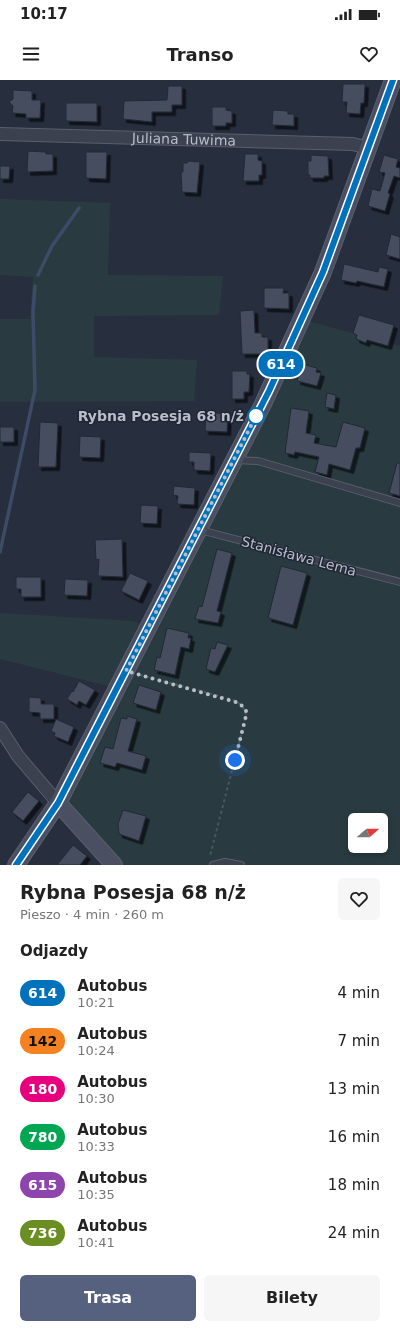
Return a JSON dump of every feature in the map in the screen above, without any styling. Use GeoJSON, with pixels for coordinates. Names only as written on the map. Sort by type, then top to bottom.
{"type":"FeatureCollection","features":[{"type":"Feature","properties":{"kind":"street"},"geometry":{"type":"LineString","coordinates":[[16,865],[58,803],[262,404],[323,272],[393,80]]}},
{"type":"Feature","properties":{"kind":"street","name":"Juliana Tuwima"},"geometry":{"type":"LineString","coordinates":[[0,134],[353,144],[368,148]]}},
{"type":"Feature","properties":{"kind":"street"},"geometry":{"type":"LineString","coordinates":[[0,728],[18,756],[114,865]]}},
{"type":"Feature","properties":{"kind":"lane"},"geometry":{"type":"LineString","coordinates":[[234,460],[258,461],[400,503]]}},
{"type":"Feature","properties":{"kind":"lane","name":"Stanisława Lema"},"geometry":{"type":"LineString","coordinates":[[198,529],[400,582]]}},
{"type":"Feature","properties":{"kind":"lane"},"geometry":{"type":"LineString","coordinates":[[214,865],[225,862],[241,865]]}},
{"type":"Feature","properties":{"kind":"path"},"geometry":{"type":"LineString","coordinates":[[126,671],[231,700],[239,703],[246,710],[246,716],[210,858]]}},
{"type":"Feature","properties":{"kind":"shaded area"},"geometry":{"type":"Polygon","coordinates":[[[0,199],[110,203],[108,275],[223,276],[219,315],[94,316],[94,357],[197,360],[194,401],[0,402],[0,319],[30,319],[33,277],[0,275],[0,199]]]}},
{"type":"Feature","properties":{"kind":"shaded area"},"geometry":{"type":"Polygon","coordinates":[[[308,321],[400,346],[400,865],[110,865],[56,806],[308,321]]]}},
{"type":"Feature","properties":{"kind":"shaded area"},"geometry":{"type":"Polygon","coordinates":[[[0,613],[133,621],[141,624],[109,686],[0,659],[0,613]]]}},
{"type":"Feature","properties":{"kind":"building"},"geometry":{"type":"Polygon","coordinates":[[[343,84],[365,84],[364,103],[361,103],[360,114],[346,113],[347,102],[342,102],[343,84]]]}},
{"type":"Feature","properties":{"kind":"building"},"geometry":{"type":"Polygon","coordinates":[[[168,86],[182,86],[182,105],[172,105],[172,112],[152,112],[152,122],[123,119],[124,101],[167,100],[168,86]]]}},
{"type":"Feature","properties":{"kind":"building"},"geometry":{"type":"Polygon","coordinates":[[[13,90],[32,91],[32,100],[41,100],[40,118],[26,118],[26,114],[12,113],[13,106],[9,102],[13,99],[13,90]]]}},
{"type":"Feature","properties":{"kind":"building"},"geometry":{"type":"Polygon","coordinates":[[[66,103],[97,103],[97,122],[66,121],[66,103]]]}},
{"type":"Feature","properties":{"kind":"building"},"geometry":{"type":"Polygon","coordinates":[[[212,107],[226,107],[226,110],[232,111],[232,123],[226,123],[226,126],[212,126],[212,107]]]}},
{"type":"Feature","properties":{"kind":"building"},"geometry":{"type":"Polygon","coordinates":[[[273,110],[288,111],[288,114],[294,114],[294,126],[272,125],[273,110]]]}},
{"type":"Feature","properties":{"kind":"building"},"geometry":{"type":"Polygon","coordinates":[[[28,151],[53,154],[53,171],[27,172],[28,151]]]}},
{"type":"Feature","properties":{"kind":"building"},"geometry":{"type":"Polygon","coordinates":[[[86,152],[107,152],[106,179],[86,178],[86,152]]]}},
{"type":"Feature","properties":{"kind":"building"},"geometry":{"type":"Polygon","coordinates":[[[245,154],[258,154],[258,160],[262,161],[262,175],[259,175],[259,181],[243,181],[245,154]]]}},
{"type":"Feature","properties":{"kind":"building"},"geometry":{"type":"Polygon","coordinates":[[[311,155],[328,156],[329,176],[324,176],[324,178],[310,178],[310,175],[308,175],[308,161],[311,161],[311,155]]]}},
{"type":"Feature","properties":{"kind":"building"},"geometry":{"type":"Polygon","coordinates":[[[384,155],[398,159],[396,167],[400,168],[400,178],[394,176],[388,193],[390,194],[385,211],[368,206],[372,189],[380,191],[385,173],[379,172],[384,155]]]}},
{"type":"Feature","properties":{"kind":"building"},"geometry":{"type":"Polygon","coordinates":[[[188,161],[200,162],[197,193],[182,192],[181,172],[183,172],[183,163],[187,163],[188,161]]]}},
{"type":"Feature","properties":{"kind":"building"},"geometry":{"type":"Polygon","coordinates":[[[0,166],[10,166],[9,179],[0,179],[0,166]]]}},
{"type":"Feature","properties":{"kind":"building"},"geometry":{"type":"Polygon","coordinates":[[[391,234],[400,237],[400,259],[386,255],[391,234]]]}},
{"type":"Feature","properties":{"kind":"building"},"geometry":{"type":"Polygon","coordinates":[[[344,264],[378,272],[379,267],[388,269],[384,287],[357,281],[356,283],[341,280],[344,264]]]}},
{"type":"Feature","properties":{"kind":"building"},"geometry":{"type":"Polygon","coordinates":[[[264,288],[284,288],[283,293],[289,293],[289,309],[264,308],[264,288]]]}},
{"type":"Feature","properties":{"kind":"building"},"geometry":{"type":"Polygon","coordinates":[[[254,310],[255,333],[262,333],[262,337],[268,337],[268,354],[242,354],[240,311],[254,310]]]}},
{"type":"Feature","properties":{"kind":"building"},"geometry":{"type":"Polygon","coordinates":[[[359,315],[394,325],[388,346],[367,340],[366,343],[356,339],[357,335],[353,333],[359,315]]]}},
{"type":"Feature","properties":{"kind":"building"},"geometry":{"type":"Polygon","coordinates":[[[302,364],[317,368],[316,372],[321,373],[317,386],[297,381],[302,364]]]}},
{"type":"Feature","properties":{"kind":"building"},"geometry":{"type":"Polygon","coordinates":[[[232,371],[247,371],[247,374],[250,374],[249,392],[244,392],[244,399],[232,399],[232,371]]]}},
{"type":"Feature","properties":{"kind":"building"},"geometry":{"type":"Polygon","coordinates":[[[327,393],[336,395],[334,409],[325,407],[327,393]]]}},
{"type":"Feature","properties":{"kind":"building"},"geometry":{"type":"Polygon","coordinates":[[[291,408],[309,411],[306,433],[316,435],[314,443],[336,447],[343,422],[365,428],[360,448],[356,448],[350,470],[329,464],[327,475],[315,472],[319,457],[295,452],[294,455],[285,453],[291,408]]]}},
{"type":"Feature","properties":{"kind":"building"},"geometry":{"type":"Polygon","coordinates":[[[206,412],[228,414],[227,432],[205,431],[206,412]]]}},
{"type":"Feature","properties":{"kind":"building"},"geometry":{"type":"Polygon","coordinates":[[[40,422],[58,423],[56,467],[38,467],[40,422]]]}},
{"type":"Feature","properties":{"kind":"building"},"geometry":{"type":"Polygon","coordinates":[[[0,427],[14,427],[14,442],[0,442],[0,427]]]}},
{"type":"Feature","properties":{"kind":"building"},"geometry":{"type":"Polygon","coordinates":[[[80,436],[101,437],[100,458],[79,457],[80,436]]]}},
{"type":"Feature","properties":{"kind":"building"},"geometry":{"type":"Polygon","coordinates":[[[189,452],[211,453],[210,471],[194,470],[194,462],[189,462],[189,452]]]}},
{"type":"Feature","properties":{"kind":"building"},"geometry":{"type":"Polygon","coordinates":[[[397,463],[400,463],[400,496],[389,493],[397,463]]]}},
{"type":"Feature","properties":{"kind":"building"},"geometry":{"type":"Polygon","coordinates":[[[174,486],[195,488],[194,505],[177,504],[178,496],[173,495],[174,486]]]}},
{"type":"Feature","properties":{"kind":"building"},"geometry":{"type":"Polygon","coordinates":[[[141,505],[158,506],[157,524],[140,523],[141,505]]]}},
{"type":"Feature","properties":{"kind":"building"},"geometry":{"type":"Polygon","coordinates":[[[122,539],[123,577],[98,576],[99,559],[96,560],[95,540],[122,539]]]}},
{"type":"Feature","properties":{"kind":"building"},"geometry":{"type":"Polygon","coordinates":[[[217,549],[232,553],[217,611],[221,612],[218,623],[195,619],[199,606],[202,607],[217,549]]]}},
{"type":"Feature","properties":{"kind":"building"},"geometry":{"type":"Polygon","coordinates":[[[281,566],[307,573],[293,625],[268,618],[281,566]]]}},
{"type":"Feature","properties":{"kind":"building"},"geometry":{"type":"Polygon","coordinates":[[[130,573],[148,581],[139,600],[121,591],[130,573]]]}},
{"type":"Feature","properties":{"kind":"building"},"geometry":{"type":"Polygon","coordinates":[[[16,577],[41,577],[41,597],[21,597],[21,589],[16,589],[16,577]]]}},
{"type":"Feature","properties":{"kind":"building"},"geometry":{"type":"Polygon","coordinates":[[[65,579],[88,580],[87,596],[64,595],[65,579]]]}},
{"type":"Feature","properties":{"kind":"building"},"geometry":{"type":"Polygon","coordinates":[[[167,628],[189,633],[188,638],[191,638],[189,649],[181,647],[175,675],[154,670],[157,657],[160,658],[167,628]]]}},
{"type":"Feature","properties":{"kind":"building"},"geometry":{"type":"Polygon","coordinates":[[[217,642],[228,645],[215,672],[206,669],[211,648],[215,649],[217,642]]]}},
{"type":"Feature","properties":{"kind":"building"},"geometry":{"type":"Polygon","coordinates":[[[79,681],[95,690],[86,705],[79,701],[77,705],[67,699],[79,681]]]}},
{"type":"Feature","properties":{"kind":"building"},"geometry":{"type":"Polygon","coordinates":[[[139,685],[161,692],[156,710],[133,703],[139,685]]]}},
{"type":"Feature","properties":{"kind":"building"},"geometry":{"type":"Polygon","coordinates":[[[29,697],[41,698],[41,704],[54,704],[54,719],[40,719],[40,713],[29,712],[29,697]]]}},
{"type":"Feature","properties":{"kind":"building"},"geometry":{"type":"Polygon","coordinates":[[[127,716],[137,719],[128,751],[146,756],[142,770],[117,763],[115,767],[100,763],[105,747],[113,749],[121,718],[127,719],[127,716]]]}},
{"type":"Feature","properties":{"kind":"building"},"geometry":{"type":"Polygon","coordinates":[[[56,719],[74,727],[68,742],[54,736],[55,733],[51,731],[56,719]]]}},
{"type":"Feature","properties":{"kind":"building"},"geometry":{"type":"Polygon","coordinates":[[[28,792],[39,801],[23,821],[12,812],[28,792]]]}},
{"type":"Feature","properties":{"kind":"building"},"geometry":{"type":"Polygon","coordinates":[[[123,810],[146,816],[139,841],[119,834],[118,824],[123,810]]]}},
{"type":"Feature","properties":{"kind":"building"},"geometry":{"type":"Polygon","coordinates":[[[73,845],[87,856],[80,865],[57,865],[73,845]]]}},
{"type":"Feature","properties":{"kind":"waterway"},"geometry":{"type":"LineString","coordinates":[[38,275],[52,246],[79,208]]}},
{"type":"Feature","properties":{"kind":"waterway"},"geometry":{"type":"LineString","coordinates":[[0,552],[35,390],[33,312],[35,286]]}},
{"type":"Feature","properties":{"kind":"bus line","name":"614"},"geometry":{"type":"LineString","coordinates":[[16,865],[58,803],[262,404],[323,272],[393,80]]}},
{"type":"Feature","properties":{"kind":"place","name":"Rybna Posesja 68 n/ż"},"geometry":{"type":"Point","coordinates":[256,416]}},
{"type":"Feature","properties":{"kind":"route"},"geometry":{"type":"LineString","coordinates":[[235,760],[246,716],[246,710],[239,703],[126,671],[256,416]]}}]}
